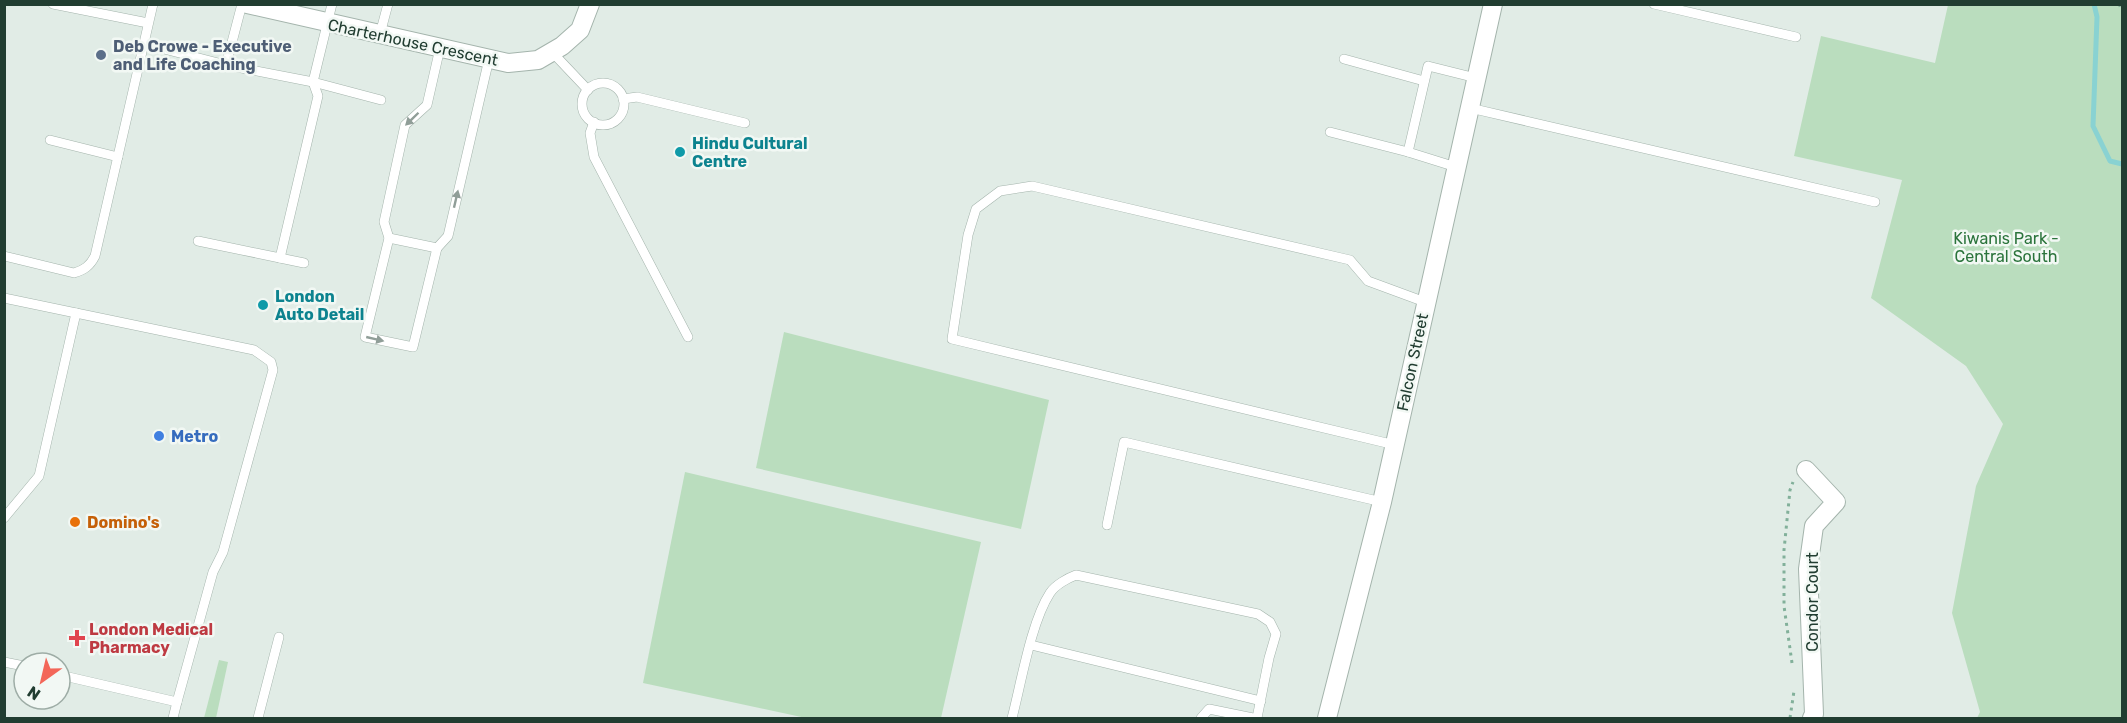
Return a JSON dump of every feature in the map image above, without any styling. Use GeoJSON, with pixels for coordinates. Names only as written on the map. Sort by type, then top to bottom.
{"type":"FeatureCollection","features":[{"type":"Feature","properties":{"kind":"street","name":"Charterhouse Crescent"},"geometry":{"type":"LineString","coordinates":[[247,4],[508,63],[538,60],[562,46],[580,30],[590,4]]}},
{"type":"Feature","properties":{"kind":"street","name":"Falcon Street"},"geometry":{"type":"LineString","coordinates":[[1327,718],[1382,502],[1493,4]]}},
{"type":"Feature","properties":{"kind":"street","name":"Condor Court"},"geometry":{"type":"LineString","coordinates":[[1800,474],[1836,502],[1814,526],[1808,569],[1814,714],[1812,718]]}},
{"type":"Feature","properties":{"kind":"lane"},"geometry":{"type":"LineString","coordinates":[[53,4],[148,23]]}},
{"type":"Feature","properties":{"kind":"lane"},"geometry":{"type":"LineString","coordinates":[[4,256],[74,273],[83,270],[91,263],[95,256],[153,4]]}},
{"type":"Feature","properties":{"kind":"lane"},"geometry":{"type":"LineString","coordinates":[[226,65],[242,4]]}},
{"type":"Feature","properties":{"kind":"lane"},"geometry":{"type":"LineString","coordinates":[[280,258],[318,96],[313,82],[332,4]]}},
{"type":"Feature","properties":{"kind":"lane"},"geometry":{"type":"LineString","coordinates":[[380,34],[388,4]]}},
{"type":"Feature","properties":{"kind":"lane"},"geometry":{"type":"LineString","coordinates":[[1654,4],[1796,37]]}},
{"type":"Feature","properties":{"kind":"lane"},"geometry":{"type":"LineString","coordinates":[[440,48],[427,105],[405,125],[384,222],[389,238],[365,338],[413,347],[437,248],[448,236],[489,59]]}},
{"type":"Feature","properties":{"kind":"lane"},"geometry":{"type":"LineString","coordinates":[[164,49],[226,65],[313,82],[381,100]]}},
{"type":"Feature","properties":{"kind":"lane"},"geometry":{"type":"LineString","coordinates":[[552,52],[588,90]]}},
{"type":"Feature","properties":{"kind":"lane"},"geometry":{"type":"LineString","coordinates":[[1344,59],[1424,81]]}},
{"type":"Feature","properties":{"kind":"lane"},"geometry":{"type":"LineString","coordinates":[[1408,152],[1428,66],[1476,78]]}},
{"type":"Feature","properties":{"kind":"lane"},"geometry":{"type":"LineString","coordinates":[[597,84],[611,85],[621,93],[624,99],[622,113],[613,122],[600,125],[584,113],[582,106],[588,90],[597,84]]}},
{"type":"Feature","properties":{"kind":"lane"},"geometry":{"type":"LineString","coordinates":[[624,99],[637,97],[745,123]]}},
{"type":"Feature","properties":{"kind":"lane"},"geometry":{"type":"LineString","coordinates":[[1470,108],[1875,202]]}},
{"type":"Feature","properties":{"kind":"lane"},"geometry":{"type":"LineString","coordinates":[[594,122],[590,133],[594,157],[688,337]]}},
{"type":"Feature","properties":{"kind":"lane"},"geometry":{"type":"LineString","coordinates":[[1330,132],[1456,166]]}},
{"type":"Feature","properties":{"kind":"lane"},"geometry":{"type":"LineString","coordinates":[[50,140],[118,157]]}},
{"type":"Feature","properties":{"kind":"lane"},"geometry":{"type":"LineString","coordinates":[[1395,445],[952,339],[968,234],[976,209],[1000,191],[1032,186],[1350,260],[1368,281],[1425,302]]}},
{"type":"Feature","properties":{"kind":"lane"},"geometry":{"type":"LineString","coordinates":[[389,238],[437,248]]}},
{"type":"Feature","properties":{"kind":"lane"},"geometry":{"type":"LineString","coordinates":[[198,242],[304,263]]}},
{"type":"Feature","properties":{"kind":"lane"},"geometry":{"type":"LineString","coordinates":[[4,298],[254,350],[271,362],[273,370],[223,552],[213,572],[173,718]]}},
{"type":"Feature","properties":{"kind":"lane"},"geometry":{"type":"LineString","coordinates":[[4,518],[39,476],[76,313]]}},
{"type":"Feature","properties":{"kind":"lane"},"geometry":{"type":"LineString","coordinates":[[1107,525],[1124,442],[1382,502]]}},
{"type":"Feature","properties":{"kind":"lane"},"geometry":{"type":"LineString","coordinates":[[1012,718],[1030,645],[1051,592],[1068,578],[1077,575],[1258,614],[1270,622],[1276,634],[1255,718],[1209,709],[1201,718]]}},
{"type":"Feature","properties":{"kind":"lane"},"geometry":{"type":"LineString","coordinates":[[258,718],[279,638]]}},
{"type":"Feature","properties":{"kind":"lane"},"geometry":{"type":"LineString","coordinates":[[1030,645],[1261,701]]}},
{"type":"Feature","properties":{"kind":"lane"},"geometry":{"type":"LineString","coordinates":[[72,678],[177,702]]}},
{"type":"Feature","properties":{"kind":"path"},"geometry":{"type":"LineString","coordinates":[[2119,4],[2122,11]]}},
{"type":"Feature","properties":{"kind":"path"},"geometry":{"type":"LineString","coordinates":[[1792,668],[1784,606],[1784,550],[1790,490],[1800,474]]}},
{"type":"Feature","properties":{"kind":"path"},"geometry":{"type":"LineString","coordinates":[[1790,718],[1794,689]]}},
{"type":"Feature","properties":{"kind":"green space","name":"Kiwanis Park - Central South"},"geometry":{"type":"Polygon","coordinates":[[[1948,5],[2122,5],[2122,718],[1977,718],[1980,712],[1952,613],[1976,486],[2003,424],[1966,366],[1871,298],[1902,180],[1794,156],[1821,36],[1935,63],[1948,5]]]}},
{"type":"Feature","properties":{"kind":"green space"},"geometry":{"type":"Polygon","coordinates":[[[784,332],[1049,400],[1021,529],[756,468],[784,332]]]}},
{"type":"Feature","properties":{"kind":"green space"},"geometry":{"type":"Polygon","coordinates":[[[685,472],[981,542],[941,718],[806,718],[643,683],[685,472]]]}},
{"type":"Feature","properties":{"kind":"green space"},"geometry":{"type":"Polygon","coordinates":[[[219,660],[228,662],[216,718],[204,718],[219,660]]]}},
{"type":"Feature","properties":{"kind":"waterway"},"geometry":{"type":"LineString","coordinates":[[2094,4],[2097,17],[2093,126],[2110,161],[2122,164]]}},
{"type":"Feature","properties":{"kind":"place","name":"Deb Crowe - Executive and Life Coaching"},"geometry":{"type":"Point","coordinates":[101,55]}},
{"type":"Feature","properties":{"kind":"place","name":"Hindu Cultural Centre"},"geometry":{"type":"Point","coordinates":[680,152]}},
{"type":"Feature","properties":{"kind":"place","name":"London Auto Detail"},"geometry":{"type":"Point","coordinates":[263,305]}},
{"type":"Feature","properties":{"kind":"place","name":"Metro"},"geometry":{"type":"Point","coordinates":[159,436]}},
{"type":"Feature","properties":{"kind":"place","name":"Domino's"},"geometry":{"type":"Point","coordinates":[75,522]}},
{"type":"Feature","properties":{"kind":"place","name":"London Medical Pharmacy"},"geometry":{"type":"Point","coordinates":[77,638]}}]}
